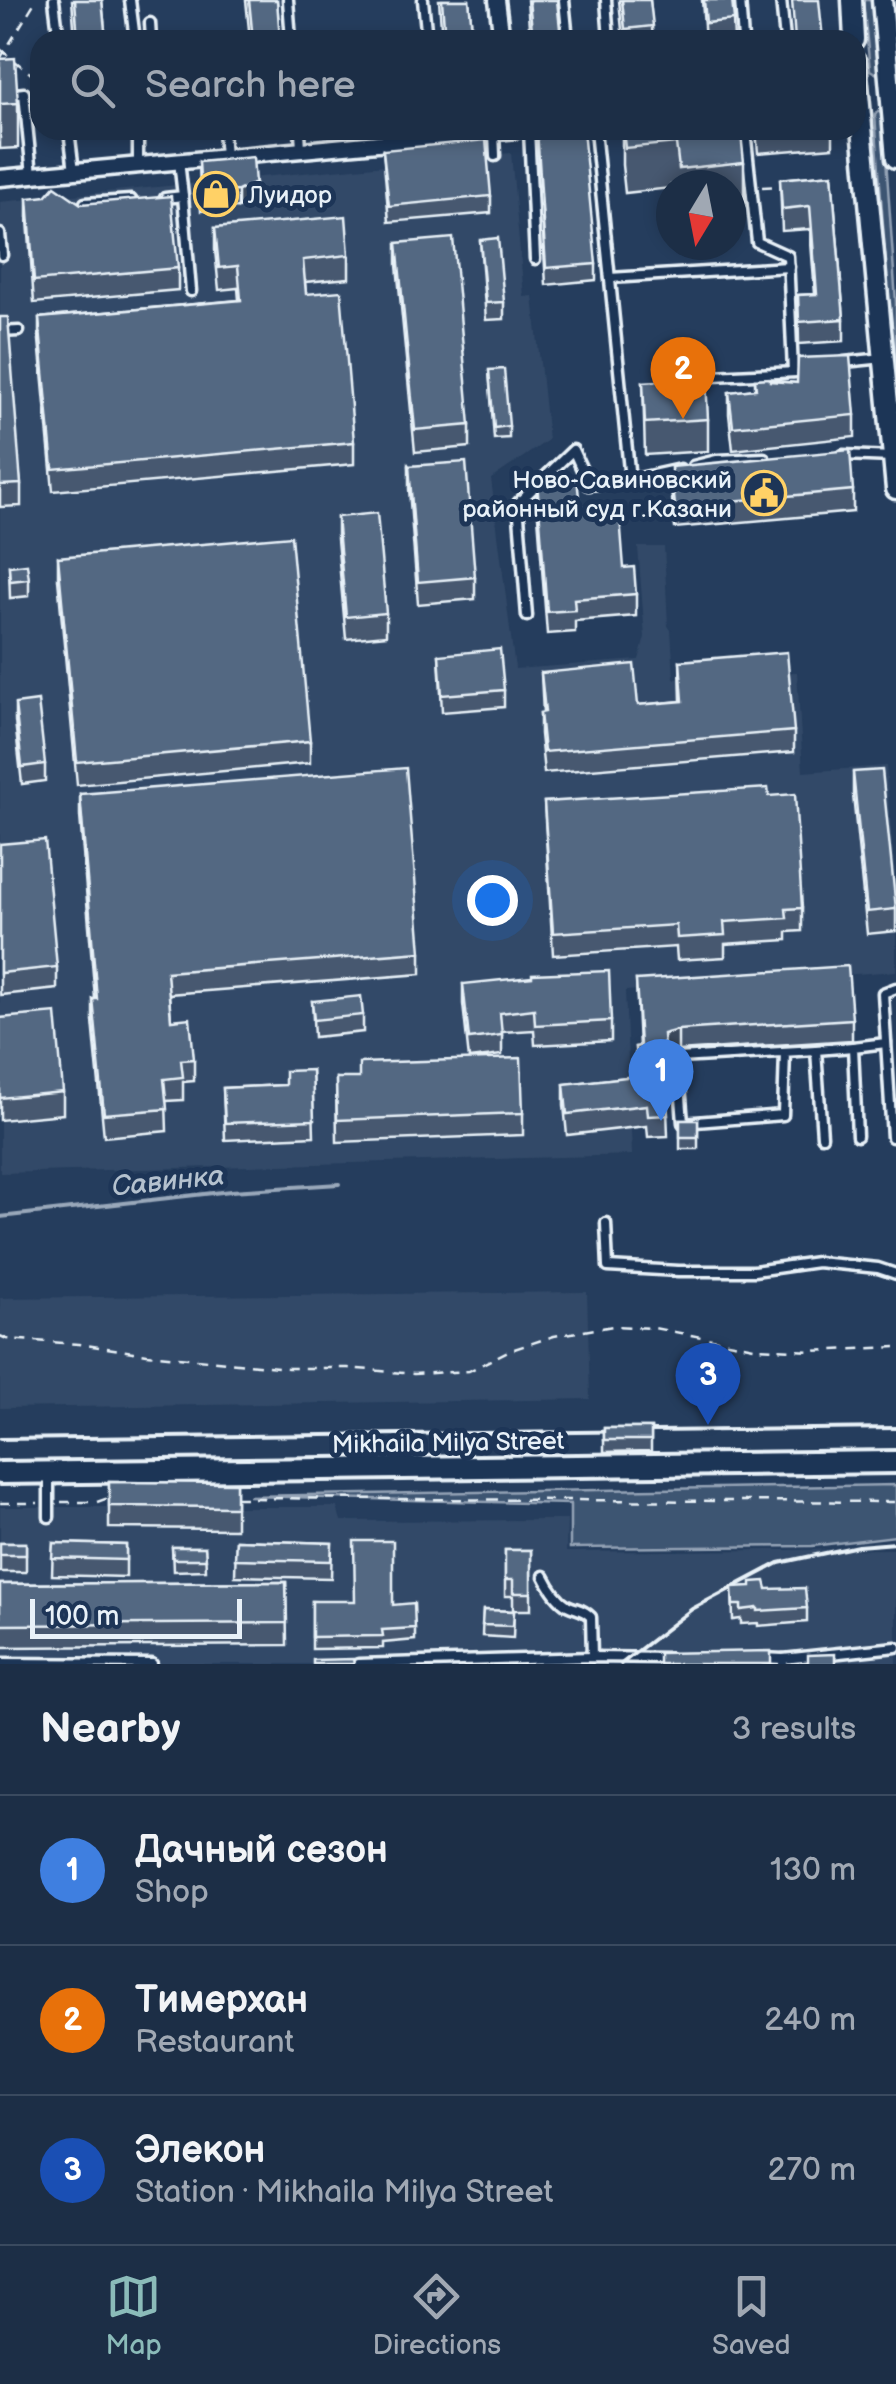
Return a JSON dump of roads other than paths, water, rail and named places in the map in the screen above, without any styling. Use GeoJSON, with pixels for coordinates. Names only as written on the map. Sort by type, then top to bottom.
{"type":"FeatureCollection","features":[{"type":"Feature","properties":{"kind":"main road","name":"Mikhaila Milya Street"},"geometry":{"type":"LineString","coordinates":[[0,1473],[896,1462]]}},
{"type":"Feature","properties":{"kind":"street"},"geometry":{"type":"LineString","coordinates":[[497,0],[501,30]]}},
{"type":"Feature","properties":{"kind":"street"},"geometry":{"type":"LineString","coordinates":[[852,0],[854,30]]}},
{"type":"Feature","properties":{"kind":"street"},"geometry":{"type":"LineString","coordinates":[[882,0],[894,93],[896,158]]}},
{"type":"Feature","properties":{"kind":"street"},"geometry":{"type":"LineString","coordinates":[[866,95],[894,93]]}},
{"type":"Feature","properties":{"kind":"street"},"geometry":{"type":"LineString","coordinates":[[0,178],[386,140]]}},
{"type":"Feature","properties":{"kind":"street"},"geometry":{"type":"LineString","coordinates":[[862,140],[896,489]]}},
{"type":"Feature","properties":{"kind":"lane"},"geometry":{"type":"LineString","coordinates":[[54,0],[58,30]]}},
{"type":"Feature","properties":{"kind":"lane"},"geometry":{"type":"LineString","coordinates":[[130,0],[134,30]]}},
{"type":"Feature","properties":{"kind":"lane"},"geometry":{"type":"LineString","coordinates":[[288,0],[291,30]]}},
{"type":"Feature","properties":{"kind":"lane"},"geometry":{"type":"LineString","coordinates":[[423,0],[427,30]]}},
{"type":"Feature","properties":{"kind":"lane"},"geometry":{"type":"LineString","coordinates":[[564,0],[567,30]]}},
{"type":"Feature","properties":{"kind":"lane"},"geometry":{"type":"LineString","coordinates":[[606,0],[609,30]]}},
{"type":"Feature","properties":{"kind":"lane"},"geometry":{"type":"LineString","coordinates":[[740,0],[742,30]]}},
{"type":"Feature","properties":{"kind":"lane"},"geometry":{"type":"LineString","coordinates":[[781,0],[784,30]]}},
{"type":"Feature","properties":{"kind":"lane"},"geometry":{"type":"LineString","coordinates":[[150,23],[150,30]]}},
{"type":"Feature","properties":{"kind":"lane"},"geometry":{"type":"LineString","coordinates":[[0,96],[24,93],[32,175]]}},
{"type":"Feature","properties":{"kind":"lane"},"geometry":{"type":"LineString","coordinates":[[70,140],[74,171]]}},
{"type":"Feature","properties":{"kind":"lane"},"geometry":{"type":"LineString","coordinates":[[138,140],[138,165]]}},
{"type":"Feature","properties":{"kind":"lane"},"geometry":{"type":"LineString","coordinates":[[224,140],[225,158]]}},
{"type":"Feature","properties":{"kind":"lane"},"geometry":{"type":"LineString","coordinates":[[300,140],[301,150]]}},
{"type":"Feature","properties":{"kind":"lane"},"geometry":{"type":"LineString","coordinates":[[494,140],[495,156]]}},
{"type":"Feature","properties":{"kind":"lane"},"geometry":{"type":"LineString","coordinates":[[529,140],[534,258]]}},
{"type":"Feature","properties":{"kind":"lane"},"geometry":{"type":"LineString","coordinates":[[596,140],[630,480]]}},
{"type":"Feature","properties":{"kind":"lane"},"geometry":{"type":"LineString","coordinates":[[746,140],[757,242],[788,256],[793,372]]}},
{"type":"Feature","properties":{"kind":"lane"},"geometry":{"type":"LineString","coordinates":[[180,161],[190,291]]}},
{"type":"Feature","properties":{"kind":"lane"},"geometry":{"type":"LineString","coordinates":[[163,198],[182,196]]}},
{"type":"Feature","properties":{"kind":"lane"},"geometry":{"type":"LineString","coordinates":[[85,203],[144,199]]}},
{"type":"Feature","properties":{"kind":"lane"},"geometry":{"type":"LineString","coordinates":[[0,234],[2,255]]}},
{"type":"Feature","properties":{"kind":"lane"},"geometry":{"type":"LineString","coordinates":[[610,278],[789,266]]}},
{"type":"Feature","properties":{"kind":"lane"},"geometry":{"type":"LineString","coordinates":[[0,332],[18,331]]}},
{"type":"Feature","properties":{"kind":"lane"},"geometry":{"type":"LineString","coordinates":[[827,365],[884,358]]}},
{"type":"Feature","properties":{"kind":"lane"},"geometry":{"type":"LineString","coordinates":[[713,376],[810,369]]}},
{"type":"Feature","properties":{"kind":"lane"},"geometry":{"type":"LineString","coordinates":[[528,616],[518,502],[574,450],[589,485],[630,480],[716,460],[776,458]]}},
{"type":"Feature","properties":{"kind":"lane"},"geometry":{"type":"LineString","coordinates":[[835,456],[895,457]]}},
{"type":"Feature","properties":{"kind":"lane"},"geometry":{"type":"LineString","coordinates":[[892,1137],[884,993],[896,988]]}},
{"type":"Feature","properties":{"kind":"lane"},"geometry":{"type":"LineString","coordinates":[[785,1052],[783,1115],[683,1123],[678,1058],[886,1043]]}},
{"type":"Feature","properties":{"kind":"lane"},"geometry":{"type":"LineString","coordinates":[[853,1047],[858,1136]]}},
{"type":"Feature","properties":{"kind":"lane"},"geometry":{"type":"LineString","coordinates":[[816,1050],[822,1136]]}},
{"type":"Feature","properties":{"kind":"lane"},"geometry":{"type":"LineString","coordinates":[[606,1224],[608,1267],[754,1271],[817,1262],[878,1268],[896,1274]]}},
{"type":"Feature","properties":{"kind":"lane"},"geometry":{"type":"LineString","coordinates":[[49,1472],[49,1517]]}},
{"type":"Feature","properties":{"kind":"lane"},"geometry":{"type":"LineString","coordinates":[[544,1576],[566,1604],[583,1608],[591,1616],[592,1657]]}},
{"type":"Feature","properties":{"kind":"lane"},"geometry":{"type":"LineString","coordinates":[[745,1658],[783,1661],[896,1647]]}},
{"type":"Feature","properties":{"kind":"lane"},"geometry":{"type":"LineString","coordinates":[[363,1664],[687,1658]]}},
{"type":"Feature","properties":{"kind":"lane"},"geometry":{"type":"LineString","coordinates":[[1,1663],[152,1664]]}},
{"type":"Feature","properties":{"kind":"waterway","name":"Савинка"},"geometry":{"type":"LineString","coordinates":[[0,1217],[231,1191],[339,1184]]}},
{"type":"Feature","properties":{"kind":"railway"},"geometry":{"type":"LineString","coordinates":[[0,1439],[896,1428]]}},
{"type":"Feature","properties":{"kind":"railway"},"geometry":{"type":"LineString","coordinates":[[621,1664],[692,1609],[779,1563],[858,1546],[896,1543]]}},
{"type":"Feature","properties":{"kind":"place","name":"Луидор"},"geometry":{"type":"Point","coordinates":[216,194]}},
{"type":"Feature","properties":{"kind":"place","name":"Тимерхан"},"geometry":{"type":"Point","coordinates":[683,419]}},
{"type":"Feature","properties":{"kind":"place","name":"Ново-Савиновский районный суд г.Казани"},"geometry":{"type":"Point","coordinates":[764,493]}},
{"type":"Feature","properties":{"kind":"place","name":"Дачный сезон"},"geometry":{"type":"Point","coordinates":[661,1121]}},
{"type":"Feature","properties":{"kind":"place","name":"Элекон"},"geometry":{"type":"Point","coordinates":[708,1425]}}]}
